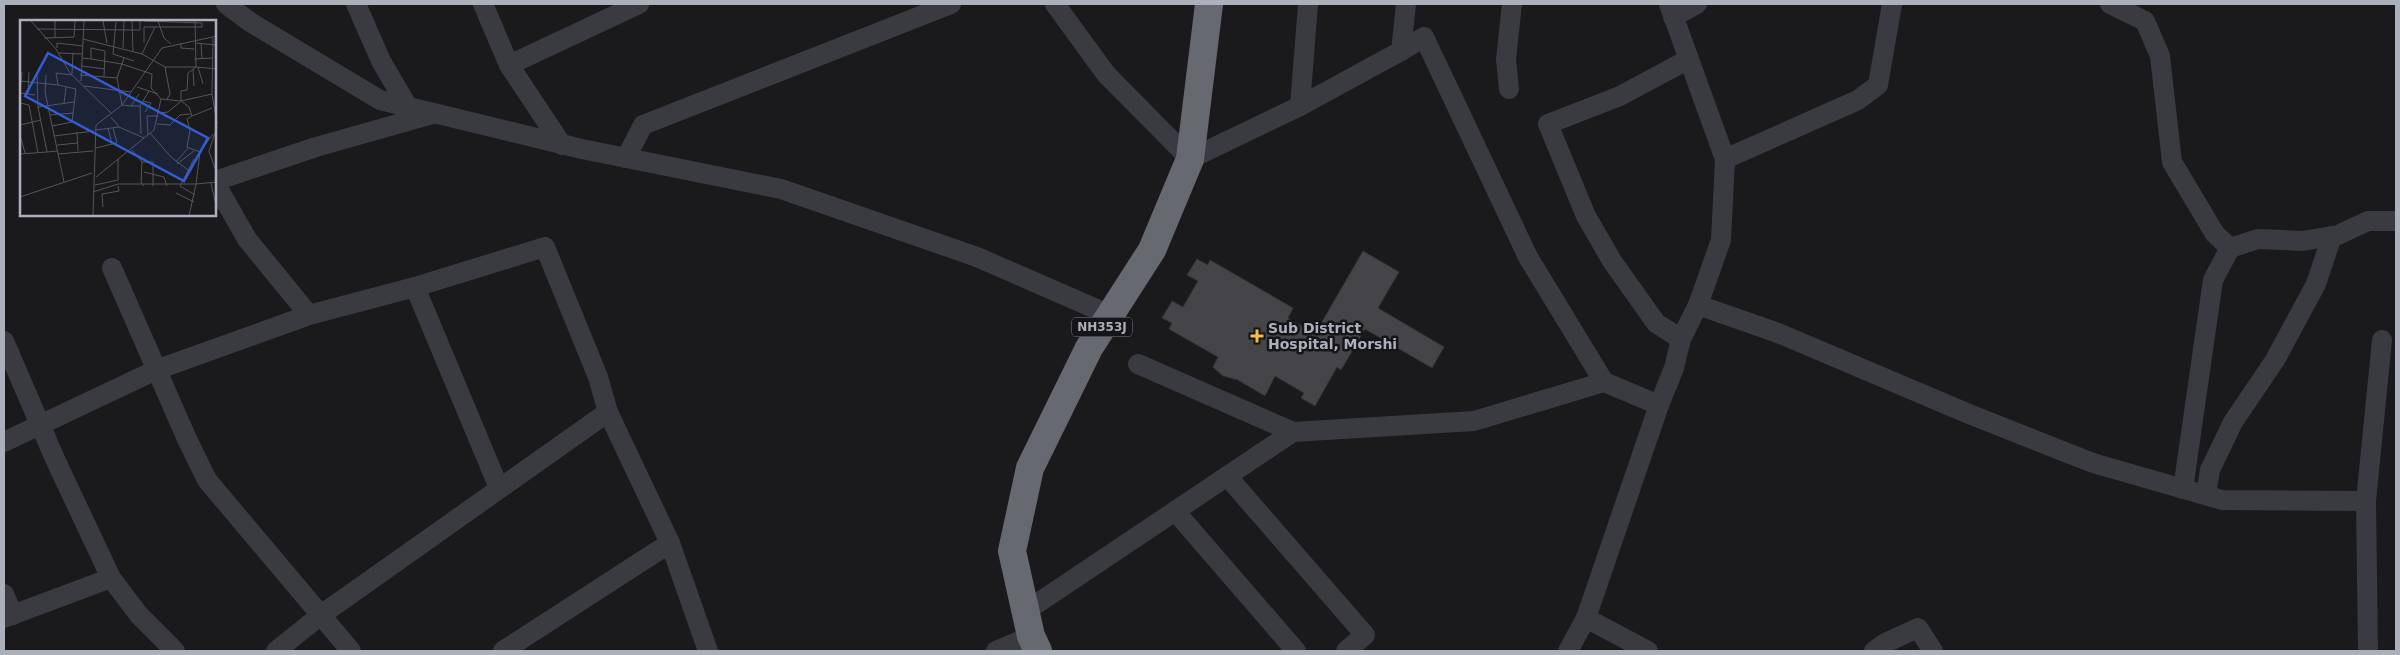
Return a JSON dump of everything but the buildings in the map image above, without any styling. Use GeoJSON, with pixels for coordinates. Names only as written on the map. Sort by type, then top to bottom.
{"type":"FeatureCollection","features":[{"type":"Feature","properties":{"kind":"highway","name":"NH353J"},"geometry":{"type":"LineString","coordinates":[[1032,633],[1012,551],[1030,468],[1089,348],[1152,250],[1190,159],[1209,4]]}},
{"type":"Feature","properties":{"kind":"street"},"geometry":{"type":"LineString","coordinates":[[226,4],[250,22],[380,100],[562,145],[781,189],[977,257],[1110,315]]}},
{"type":"Feature","properties":{"kind":"street"},"geometry":{"type":"LineString","coordinates":[[356,4],[381,61],[408,107]]}},
{"type":"Feature","properties":{"kind":"street"},"geometry":{"type":"LineString","coordinates":[[483,4],[510,65],[562,145]]}},
{"type":"Feature","properties":{"kind":"street"},"geometry":{"type":"LineString","coordinates":[[510,65],[639,4]]}},
{"type":"Feature","properties":{"kind":"street"},"geometry":{"type":"LineString","coordinates":[[626,158],[643,125],[951,4]]}},
{"type":"Feature","properties":{"kind":"street"},"geometry":{"type":"LineString","coordinates":[[1055,4],[1106,74],[1190,159],[1300,106],[1424,37],[1528,257],[1604,382],[1659,404]]}},
{"type":"Feature","properties":{"kind":"street"},"geometry":{"type":"LineString","coordinates":[[1300,106],[1308,4]]}},
{"type":"Feature","properties":{"kind":"street"},"geometry":{"type":"LineString","coordinates":[[1401,51],[1406,4]]}},
{"type":"Feature","properties":{"kind":"street"},"geometry":{"type":"LineString","coordinates":[[1509,89],[1506,59],[1512,4]]}},
{"type":"Feature","properties":{"kind":"street"},"geometry":{"type":"LineString","coordinates":[[1568,651],[1586,618],[1659,404],[1674,368],[1681,339],[1698,305],[1721,240],[1725,159],[1671,10],[1696,4]]}},
{"type":"Feature","properties":{"kind":"street"},"geometry":{"type":"LineString","coordinates":[[1725,159],[1858,100],[1878,85],[1892,4]]}},
{"type":"Feature","properties":{"kind":"street"},"geometry":{"type":"LineString","coordinates":[[2110,4],[2145,21],[2160,56],[2172,162],[2222,241],[2213,280],[2183,489]]}},
{"type":"Feature","properties":{"kind":"street"},"geometry":{"type":"LineString","coordinates":[[1681,339],[1656,324],[1612,261],[1586,216],[1548,124],[1620,96],[1689,59]]}},
{"type":"Feature","properties":{"kind":"street"},"geometry":{"type":"LineString","coordinates":[[216,182],[316,147],[435,114]]}},
{"type":"Feature","properties":{"kind":"street"},"geometry":{"type":"LineString","coordinates":[[216,184],[247,239],[309,315]]}},
{"type":"Feature","properties":{"kind":"street"},"geometry":{"type":"LineString","coordinates":[[2222,241],[2258,239],[2303,241],[2332,236],[2368,221],[2396,221]]}},
{"type":"Feature","properties":{"kind":"street"},"geometry":{"type":"LineString","coordinates":[[2206,495],[2210,470],[2233,422],[2274,360],[2316,284],[2332,236]]}},
{"type":"Feature","properties":{"kind":"street"},"geometry":{"type":"LineString","coordinates":[[4,442],[156,370],[309,315],[415,287],[545,247],[598,377],[608,412],[670,543],[708,651]]}},
{"type":"Feature","properties":{"kind":"street"},"geometry":{"type":"LineString","coordinates":[[112,268],[186,439],[207,480],[351,651]]}},
{"type":"Feature","properties":{"kind":"street"},"geometry":{"type":"LineString","coordinates":[[415,287],[499,488]]}},
{"type":"Feature","properties":{"kind":"street"},"geometry":{"type":"LineString","coordinates":[[1698,305],[1778,333],[1862,366],[1970,414],[2093,463],[2222,500],[2366,501]]}},
{"type":"Feature","properties":{"kind":"street"},"geometry":{"type":"LineString","coordinates":[[2368,651],[2366,501],[2382,340]]}},
{"type":"Feature","properties":{"kind":"street"},"geometry":{"type":"LineString","coordinates":[[4,341],[40,426],[111,578],[139,615],[174,651]]}},
{"type":"Feature","properties":{"kind":"street"},"geometry":{"type":"LineString","coordinates":[[1138,364],[1293,432],[1474,421],[1604,382]]}},
{"type":"Feature","properties":{"kind":"street"},"geometry":{"type":"LineString","coordinates":[[276,651],[321,615],[608,412]]}},
{"type":"Feature","properties":{"kind":"street"},"geometry":{"type":"LineString","coordinates":[[996,651],[1032,633],[1175,511],[1293,432]]}},
{"type":"Feature","properties":{"kind":"street"},"geometry":{"type":"LineString","coordinates":[[1227,476],[1365,635],[1346,651]]}},
{"type":"Feature","properties":{"kind":"street"},"geometry":{"type":"LineString","coordinates":[[1175,511],[1296,651]]}},
{"type":"Feature","properties":{"kind":"street"},"geometry":{"type":"LineString","coordinates":[[503,651],[670,543]]}},
{"type":"Feature","properties":{"kind":"street"},"geometry":{"type":"LineString","coordinates":[[4,594],[8,616],[111,578]]}},
{"type":"Feature","properties":{"kind":"street"},"geometry":{"type":"LineString","coordinates":[[1586,618],[1648,651]]}},
{"type":"Feature","properties":{"kind":"street"},"geometry":{"type":"LineString","coordinates":[[1874,651],[1918,628],[1933,651]]}},
{"type":"Feature","properties":{"kind":"place","name":"Sub District Hospital, Morshi"},"geometry":{"type":"Point","coordinates":[1257,336]}}]}
